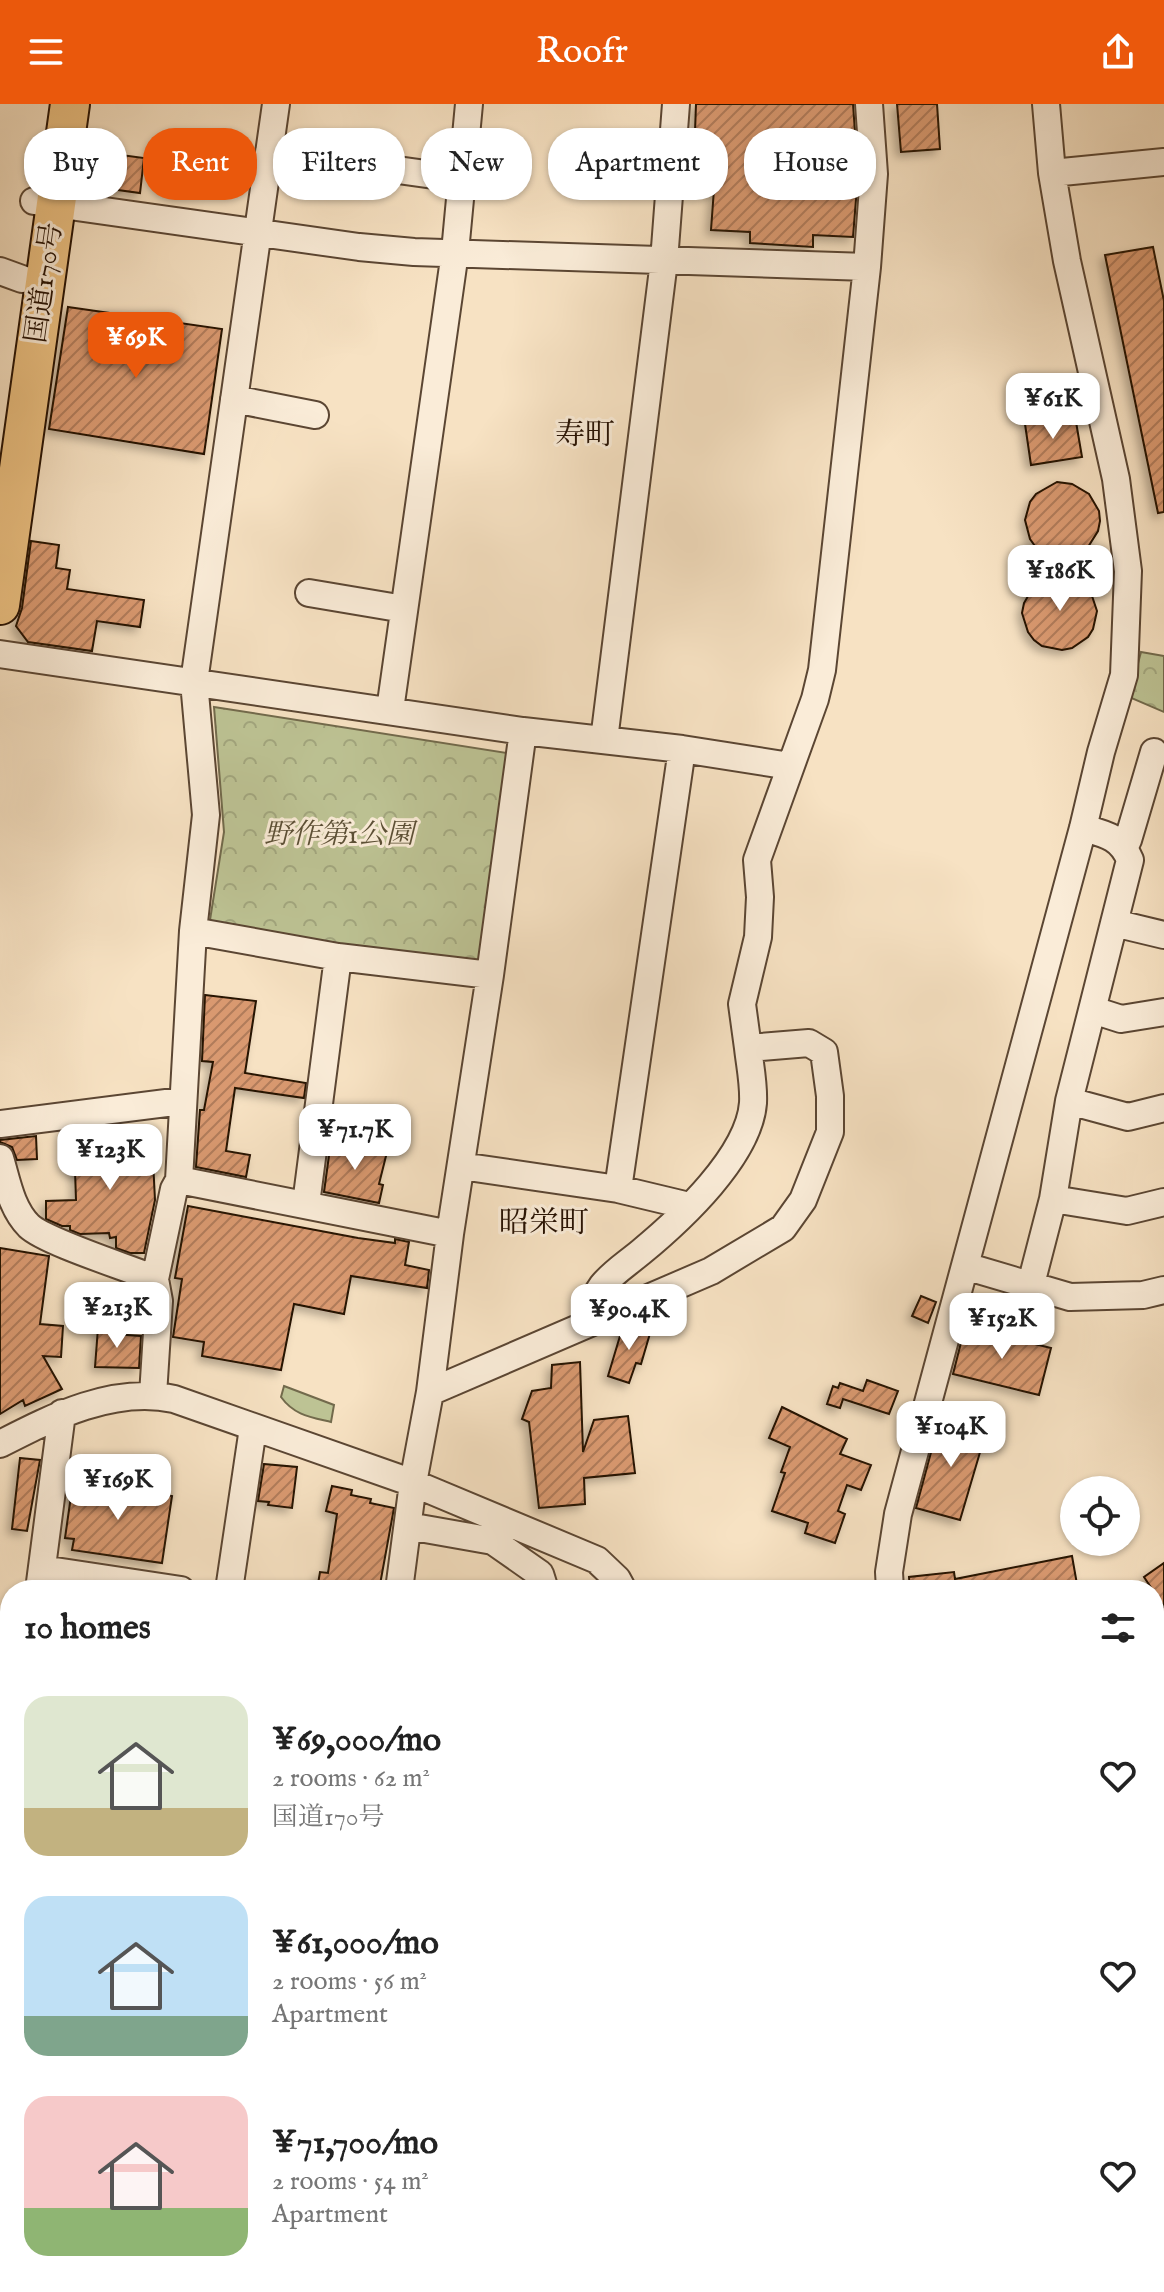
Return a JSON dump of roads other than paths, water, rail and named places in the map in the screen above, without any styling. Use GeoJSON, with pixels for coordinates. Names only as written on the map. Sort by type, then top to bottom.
{"type":"FeatureCollection","features":[{"type":"Feature","properties":{"kind":"highway","name":"国道170号"},"geometry":{"type":"LineString","coordinates":[[0,605],[45,203],[47,104]]}},
{"type":"Feature","properties":{"kind":"highway","name":"国道170号"},"geometry":{"type":"LineString","coordinates":[[0,426],[11,275],[45,203],[70,104]]}},
{"type":"Feature","properties":{"kind":"street"},"geometry":{"type":"LineString","coordinates":[[153,1395],[159,1301],[155,1279],[174,1189],[179,1180],[193,931],[206,815],[194,682],[276,104]]}},
{"type":"Feature","properties":{"kind":"street"},"geometry":{"type":"LineString","coordinates":[[467,128],[469,104]]}},
{"type":"Feature","properties":{"kind":"street"},"geometry":{"type":"LineString","coordinates":[[604,740],[664,261],[676,104]]}},
{"type":"Feature","properties":{"kind":"street"},"geometry":{"type":"LineString","coordinates":[[588,1322],[591,1300],[615,1270],[641,1251],[689,1206],[734,1155],[753,1105],[742,1004],[758,937],[760,897],[757,860],[815,699],[822,670],[867,267],[874,174],[869,104]]}},
{"type":"Feature","properties":{"kind":"street"},"geometry":{"type":"LineString","coordinates":[[889,1580],[898,1514],[994,1147],[1124,675],[1128,571],[1116,479],[1067,261],[1052,173],[1046,104]]}},
{"type":"Feature","properties":{"kind":"street"},"geometry":{"type":"LineString","coordinates":[[269,152],[421,173]]}},
{"type":"Feature","properties":{"kind":"street"},"geometry":{"type":"LineString","coordinates":[[1052,173],[1164,162]]}},
{"type":"Feature","properties":{"kind":"street"},"geometry":{"type":"LineString","coordinates":[[390,710],[460,200]]}},
{"type":"Feature","properties":{"kind":"street"},"geometry":{"type":"LineString","coordinates":[[45,203],[359,247],[867,267]]}},
{"type":"Feature","properties":{"kind":"street"},"geometry":{"type":"LineString","coordinates":[[234,399],[315,415]]}},
{"type":"Feature","properties":{"kind":"street"},"geometry":{"type":"LineString","coordinates":[[309,593],[404,609]]}},
{"type":"Feature","properties":{"kind":"street"},"geometry":{"type":"LineString","coordinates":[[0,654],[523,731],[682,749],[790,766]]}},
{"type":"Feature","properties":{"kind":"street"},"geometry":{"type":"LineString","coordinates":[[400,1580],[413,1483],[430,1392],[523,731]]}},
{"type":"Feature","properties":{"kind":"street"},"geometry":{"type":"LineString","coordinates":[[618,1189],[682,749]]}},
{"type":"Feature","properties":{"kind":"street"},"geometry":{"type":"LineString","coordinates":[[1117,841],[1128,840],[1154,752]]}},
{"type":"Feature","properties":{"kind":"street"},"geometry":{"type":"LineString","coordinates":[[1031,1284],[1053,1199],[1069,1101],[1130,860],[1126,849],[1112,835],[1083,828]]}},
{"type":"Feature","properties":{"kind":"street"},"geometry":{"type":"LineString","coordinates":[[1114,923],[1164,935]]}},
{"type":"Feature","properties":{"kind":"street"},"geometry":{"type":"LineString","coordinates":[[193,931],[338,957],[490,975]]}},
{"type":"Feature","properties":{"kind":"street"},"geometry":{"type":"LineString","coordinates":[[306,1204],[338,957]]}},
{"type":"Feature","properties":{"kind":"street"},"geometry":{"type":"LineString","coordinates":[[1093,1010],[1121,1019],[1164,1012]]}},
{"type":"Feature","properties":{"kind":"street"},"geometry":{"type":"LineString","coordinates":[[430,1392],[711,1271],[783,1228],[803,1200],[830,1132],[830,1096],[824,1052],[809,1043],[748,1048]]}},
{"type":"Feature","properties":{"kind":"street"},"geometry":{"type":"LineString","coordinates":[[0,1124],[182,1101]]}},
{"type":"Feature","properties":{"kind":"street"},"geometry":{"type":"LineString","coordinates":[[1069,1101],[1128,1117],[1164,1108]]}},
{"type":"Feature","properties":{"kind":"street"},"geometry":{"type":"LineString","coordinates":[[0,1158],[14,1204],[30,1227],[49,1238],[155,1279]]}},
{"type":"Feature","properties":{"kind":"street"},"geometry":{"type":"LineString","coordinates":[[461,1166],[618,1189],[689,1206]]}},
{"type":"Feature","properties":{"kind":"street"},"geometry":{"type":"LineString","coordinates":[[179,1180],[450,1234]]}},
{"type":"Feature","properties":{"kind":"street"},"geometry":{"type":"LineString","coordinates":[[1053,1199],[1127,1211],[1164,1202]]}},
{"type":"Feature","properties":{"kind":"street"},"geometry":{"type":"LineString","coordinates":[[965,1266],[1070,1297],[1143,1295],[1164,1290]]}},
{"type":"Feature","properties":{"kind":"street"},"geometry":{"type":"LineString","coordinates":[[0,1444],[62,1413],[119,1398],[153,1395],[192,1404],[413,1483],[597,1560],[618,1580]]}},
{"type":"Feature","properties":{"kind":"street"},"geometry":{"type":"LineString","coordinates":[[40,1580],[62,1413]]}},
{"type":"Feature","properties":{"kind":"street"},"geometry":{"type":"LineString","coordinates":[[230,1580],[253,1428]]}},
{"type":"Feature","properties":{"kind":"street"},"geometry":{"type":"LineString","coordinates":[[408,1526],[493,1541],[540,1574],[542,1580]]}},
{"type":"Feature","properties":{"kind":"district","name":"寿町"},"geometry":{"type":"Point","coordinates":[585,436]}},
{"type":"Feature","properties":{"kind":"district","name":"昭栄町"},"geometry":{"type":"Point","coordinates":[544,1224]}},
{"type":"Feature","properties":{"kind":"park label","name":"野作第1公園"},"geometry":{"type":"Point","coordinates":[339,835]}}]}
